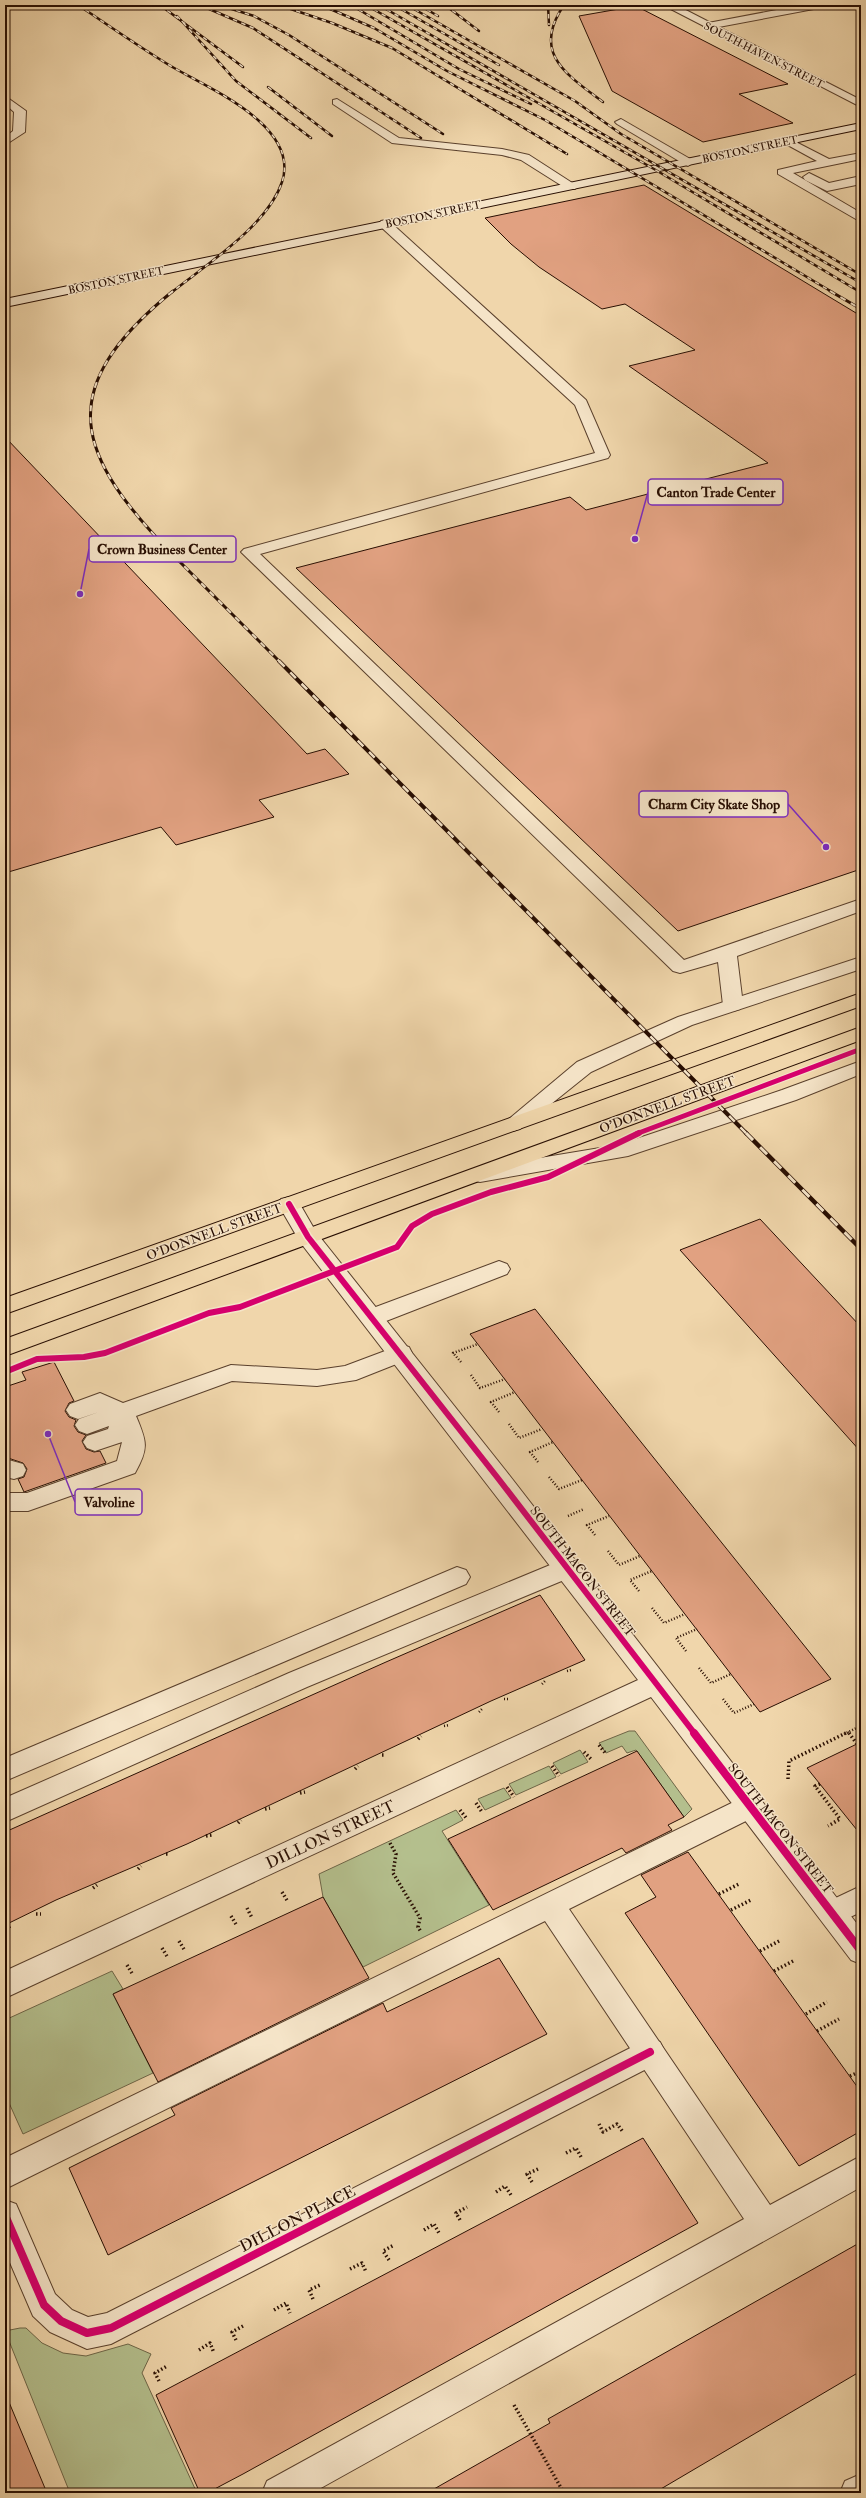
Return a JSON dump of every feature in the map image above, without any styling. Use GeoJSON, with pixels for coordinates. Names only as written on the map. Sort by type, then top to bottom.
{"type":"FeatureCollection","features":[{"type":"Feature","properties":{"kind":"main road","name":"O'DONNELL STREET"},"geometry":{"type":"LineString","coordinates":[[5,1306],[861,999]]}},
{"type":"Feature","properties":{"kind":"main road","name":"O'DONNELL STREET"},"geometry":{"type":"LineString","coordinates":[[5,1348],[861,1033]]}},
{"type":"Feature","properties":{"kind":"street","name":"SOUTH HAVEN STREET"},"geometry":{"type":"LineString","coordinates":[[668,5],[861,104]]}},
{"type":"Feature","properties":{"kind":"street"},"geometry":{"type":"LineString","coordinates":[[708,26],[819,5]]}},
{"type":"Feature","properties":{"kind":"street"},"geometry":{"type":"LineString","coordinates":[[5,99],[20,111],[19,132]]}},
{"type":"Feature","properties":{"kind":"street"},"geometry":{"type":"LineString","coordinates":[[337,102],[396,141],[502,152],[525,157],[571,186]]}},
{"type":"Feature","properties":{"kind":"street"},"geometry":{"type":"LineString","coordinates":[[620,122],[688,162]]}},
{"type":"Feature","properties":{"kind":"street","name":"BOSTON STREET"},"geometry":{"type":"LineString","coordinates":[[5,303],[861,126]]}},
{"type":"Feature","properties":{"kind":"street"},"geometry":{"type":"LineString","coordinates":[[5,135],[19,132]]}},
{"type":"Feature","properties":{"kind":"street"},"geometry":{"type":"LineString","coordinates":[[5,142],[19,132]]}},
{"type":"Feature","properties":{"kind":"street"},"geometry":{"type":"LineString","coordinates":[[788,141],[828,163]]}},
{"type":"Feature","properties":{"kind":"street"},"geometry":{"type":"LineString","coordinates":[[861,156],[782,172],[861,218]]}},
{"type":"Feature","properties":{"kind":"street"},"geometry":{"type":"LineString","coordinates":[[795,170],[827,187],[861,180]]}},
{"type":"Feature","properties":{"kind":"street"},"geometry":{"type":"LineString","coordinates":[[385,224],[581,403],[603,455],[249,552],[680,967],[727,953],[861,905]]}},
{"type":"Feature","properties":{"kind":"street"},"geometry":{"type":"LineString","coordinates":[[727,953],[733,1005]]}},
{"type":"Feature","properties":{"kind":"street","name":"O'DONNELL STREET"},"geometry":{"type":"LineString","coordinates":[[513,1124],[584,1067],[685,1021],[861,963]]}},
{"type":"Feature","properties":{"kind":"street","name":"O'DONNELL STREET"},"geometry":{"type":"LineString","coordinates":[[473,1176],[621,1151],[789,1096],[861,1067]]}},
{"type":"Feature","properties":{"kind":"street","name":"SOUTH MACON STREET"},"geometry":{"type":"LineString","coordinates":[[289,1204],[308,1237],[401,1353],[861,1951]]}},
{"type":"Feature","properties":{"kind":"street"},"geometry":{"type":"LineString","coordinates":[[373,1317],[499,1269]]}},
{"type":"Feature","properties":{"kind":"street"},"geometry":{"type":"LineString","coordinates":[[123,1412],[118,1434],[87,1426],[100,1402],[123,1412],[231,1373],[323,1377],[348,1374],[401,1353]]}},
{"type":"Feature","properties":{"kind":"street"},"geometry":{"type":"LineString","coordinates":[[5,1502],[28,1502],[126,1467],[133,1456],[135,1446],[123,1412]]}},
{"type":"Feature","properties":{"kind":"street"},"geometry":{"type":"LineString","coordinates":[[5,1810],[298,1680],[567,1568]]}},
{"type":"Feature","properties":{"kind":"street"},"geometry":{"type":"LineString","coordinates":[[5,1770],[457,1577]]}},
{"type":"Feature","properties":{"kind":"street","name":"DILLON STREET"},"geometry":{"type":"LineString","coordinates":[[5,1985],[656,1683]]}},
{"type":"Feature","properties":{"kind":"street"},"geometry":{"type":"LineString","coordinates":[[5,2174],[551,1906],[750,1806]]}},
{"type":"Feature","properties":{"kind":"street"},"geometry":{"type":"LineString","coordinates":[[833,1913],[861,1898]]}},
{"type":"Feature","properties":{"kind":"street"},"geometry":{"type":"LineString","coordinates":[[551,1906],[765,2224]]}},
{"type":"Feature","properties":{"kind":"street","name":"DILLON PLACE"},"geometry":{"type":"LineString","coordinates":[[5,2214],[44,2305],[61,2321],[87,2332],[111,2328],[650,2052]]}},
{"type":"Feature","properties":{"kind":"street"},"geometry":{"type":"LineString","coordinates":[[279,2493],[861,2171]]}},
{"type":"Feature","properties":{"kind":"street"},"geometry":{"type":"LineString","coordinates":[[857,2493],[861,2491]]}},
{"type":"Feature","properties":{"kind":"path"},"geometry":{"type":"LineString","coordinates":[[461,1362],[453,1353],[478,1344]]}},
{"type":"Feature","properties":{"kind":"path"},"geometry":{"type":"LineString","coordinates":[[471,1375],[480,1388],[505,1378]]}},
{"type":"Feature","properties":{"kind":"path"},"geometry":{"type":"LineString","coordinates":[[499,1412],[491,1402],[515,1392]]}},
{"type":"Feature","properties":{"kind":"path"},"geometry":{"type":"LineString","coordinates":[[509,1424],[519,1438],[542,1428]]}},
{"type":"Feature","properties":{"kind":"path"},"geometry":{"type":"LineString","coordinates":[[538,1462],[530,1452],[554,1442]]}},
{"type":"Feature","properties":{"kind":"path"},"geometry":{"type":"LineString","coordinates":[[549,1477],[559,1489],[582,1480]]}},
{"type":"Feature","properties":{"kind":"path"},"geometry":{"type":"LineString","coordinates":[[564,1517],[584,1509]]}},
{"type":"Feature","properties":{"kind":"path"},"geometry":{"type":"LineString","coordinates":[[595,1535],[587,1525],[609,1516]]}},
{"type":"Feature","properties":{"kind":"path"},"geometry":{"type":"LineString","coordinates":[[608,1551],[619,1565],[640,1556]]}},
{"type":"Feature","properties":{"kind":"path"},"geometry":{"type":"LineString","coordinates":[[639,1591],[630,1580],[652,1571]]}},
{"type":"Feature","properties":{"kind":"path"},"geometry":{"type":"LineString","coordinates":[[652,1608],[664,1623],[685,1614]]}},
{"type":"Feature","properties":{"kind":"path"},"geometry":{"type":"LineString","coordinates":[[686,1651],[676,1638],[696,1629]]}},
{"type":"Feature","properties":{"kind":"path"},"geometry":{"type":"LineString","coordinates":[[699,1668],[711,1683],[731,1674]]}},
{"type":"Feature","properties":{"kind":"path"},"geometry":{"type":"LineString","coordinates":[[567,1671],[571,1670]]}},
{"type":"Feature","properties":{"kind":"path"},"geometry":{"type":"LineString","coordinates":[[504,1699],[508,1698]]}},
{"type":"Feature","properties":{"kind":"path"},"geometry":{"type":"LineString","coordinates":[[723,1699],[734,1713],[754,1704]]}},
{"type":"Feature","properties":{"kind":"path"},"geometry":{"type":"LineString","coordinates":[[444,1726],[449,1725]]}},
{"type":"Feature","properties":{"kind":"path"},"geometry":{"type":"LineString","coordinates":[[788,1779],[790,1761],[861,1726]]}},
{"type":"Feature","properties":{"kind":"path"},"geometry":{"type":"LineString","coordinates":[[848,1732],[857,1744]]}},
{"type":"Feature","properties":{"kind":"path"},"geometry":{"type":"LineString","coordinates":[[595,1740],[606,1754]]}},
{"type":"Feature","properties":{"kind":"path"},"geometry":{"type":"LineString","coordinates":[[580,1747],[592,1760]]}},
{"type":"Feature","properties":{"kind":"path"},"geometry":{"type":"LineString","coordinates":[[355,1769],[358,1766]]}},
{"type":"Feature","properties":{"kind":"path"},"geometry":{"type":"LineString","coordinates":[[820,1784],[815,1786],[840,1819],[828,1826]]}},
{"type":"Feature","properties":{"kind":"path"},"geometry":{"type":"LineString","coordinates":[[300,1793],[305,1792]]}},
{"type":"Feature","properties":{"kind":"path"},"geometry":{"type":"LineString","coordinates":[[472,1798],[482,1812]]}},
{"type":"Feature","properties":{"kind":"path"},"geometry":{"type":"LineString","coordinates":[[456,1805],[467,1818]]}},
{"type":"Feature","properties":{"kind":"path"},"geometry":{"type":"LineString","coordinates":[[265,1809],[270,1808]]}},
{"type":"Feature","properties":{"kind":"path"},"geometry":{"type":"LineString","coordinates":[[238,1823],[241,1820]]}},
{"type":"Feature","properties":{"kind":"path"},"geometry":{"type":"LineString","coordinates":[[206,1836],[212,1835]]}},
{"type":"Feature","properties":{"kind":"path"},"geometry":{"type":"LineString","coordinates":[[387,1837],[396,1854],[392,1873],[420,1918],[418,1927],[439,1960]]}},
{"type":"Feature","properties":{"kind":"path"},"geometry":{"type":"LineString","coordinates":[[138,1869],[141,1866]]}},
{"type":"Feature","properties":{"kind":"path"},"geometry":{"type":"LineString","coordinates":[[719,1894],[739,1884]]}},
{"type":"Feature","properties":{"kind":"path"},"geometry":{"type":"LineString","coordinates":[[94,1888],[97,1885]]}},
{"type":"Feature","properties":{"kind":"path"},"geometry":{"type":"LineString","coordinates":[[731,1910],[751,1900]]}},
{"type":"Feature","properties":{"kind":"path"},"geometry":{"type":"LineString","coordinates":[[36,1914],[41,1914]]}},
{"type":"Feature","properties":{"kind":"path"},"geometry":{"type":"LineString","coordinates":[[6,1929],[10,1926]]}},
{"type":"Feature","properties":{"kind":"path"},"geometry":{"type":"LineString","coordinates":[[176,1935],[185,1951]]}},
{"type":"Feature","properties":{"kind":"path"},"geometry":{"type":"LineString","coordinates":[[760,1951],[781,1940]]}},
{"type":"Feature","properties":{"kind":"path"},"geometry":{"type":"LineString","coordinates":[[124,1960],[133,1975]]}},
{"type":"Feature","properties":{"kind":"path"},"geometry":{"type":"LineString","coordinates":[[774,1971],[795,1960]]}},
{"type":"Feature","properties":{"kind":"path"},"geometry":{"type":"LineString","coordinates":[[806,2014],[827,2002]]}},
{"type":"Feature","properties":{"kind":"path"},"geometry":{"type":"LineString","coordinates":[[818,2031],[839,2019]]}},
{"type":"Feature","properties":{"kind":"path"},"geometry":{"type":"LineString","coordinates":[[850,2076],[861,2071]]}},
{"type":"Feature","properties":{"kind":"path"},"geometry":{"type":"LineString","coordinates":[[599,2124],[603,2132],[618,2124],[623,2132]]}},
{"type":"Feature","properties":{"kind":"path"},"geometry":{"type":"LineString","coordinates":[[566,2154],[576,2148],[582,2157]]}},
{"type":"Feature","properties":{"kind":"path"},"geometry":{"type":"LineString","coordinates":[[532,2182],[527,2174],[538,2169]]}},
{"type":"Feature","properties":{"kind":"path"},"geometry":{"type":"LineString","coordinates":[[496,2192],[505,2186],[511,2194]]}},
{"type":"Feature","properties":{"kind":"path"},"geometry":{"type":"LineString","coordinates":[[460,2220],[456,2213],[467,2207]]}},
{"type":"Feature","properties":{"kind":"path"},"geometry":{"type":"LineString","coordinates":[[424,2230],[434,2224],[439,2233]]}},
{"type":"Feature","properties":{"kind":"path"},"geometry":{"type":"LineString","coordinates":[[389,2260],[384,2251],[394,2245]]}},
{"type":"Feature","properties":{"kind":"path"},"geometry":{"type":"LineString","coordinates":[[350,2269],[362,2263],[366,2272]]}},
{"type":"Feature","properties":{"kind":"path"},"geometry":{"type":"LineString","coordinates":[[313,2299],[309,2290],[320,2285]]}},
{"type":"Feature","properties":{"kind":"path"},"geometry":{"type":"LineString","coordinates":[[274,2310],[286,2303],[290,2313]]}},
{"type":"Feature","properties":{"kind":"path"},"geometry":{"type":"LineString","coordinates":[[236,2340],[232,2332],[243,2326]]}},
{"type":"Feature","properties":{"kind":"path"},"geometry":{"type":"LineString","coordinates":[[199,2350],[210,2344],[214,2353]]}},
{"type":"Feature","properties":{"kind":"path"},"geometry":{"type":"LineString","coordinates":[[159,2381],[155,2373],[167,2366]]}},
{"type":"Feature","properties":{"kind":"path"},"geometry":{"type":"LineString","coordinates":[[496,2374],[564,2493]]}},
{"type":"Feature","properties":{"kind":"green space"},"geometry":{"type":"Polygon","coordinates":[[[629,1731],[635,1731],[692,1809],[684,1817],[636,1750],[627,1753],[622,1746],[606,1753],[599,1743],[629,1731]]]}},
{"type":"Feature","properties":{"kind":"green space"},"geometry":{"type":"Polygon","coordinates":[[[580,1750],[588,1762],[561,1774],[553,1763],[580,1750]]]}},
{"type":"Feature","properties":{"kind":"green space"},"geometry":{"type":"Polygon","coordinates":[[[549,1766],[556,1777],[516,1795],[509,1784],[549,1766]]]}},
{"type":"Feature","properties":{"kind":"green space"},"geometry":{"type":"Polygon","coordinates":[[[504,1788],[511,1798],[485,1810],[478,1799],[504,1788]]]}},
{"type":"Feature","properties":{"kind":"green space"},"geometry":{"type":"Polygon","coordinates":[[[456,1810],[463,1820],[442,1831],[489,1905],[363,1967],[323,1897],[319,1874],[456,1810]]]}},
{"type":"Feature","properties":{"kind":"green space"},"geometry":{"type":"Polygon","coordinates":[[[112,1971],[123,1989],[113,1994],[153,2073],[23,2134],[5,2094],[5,2020],[112,1971]]]}},
{"type":"Feature","properties":{"kind":"green space"},"geometry":{"type":"Polygon","coordinates":[[[26,2328],[42,2343],[63,2353],[86,2356],[128,2344],[151,2354],[142,2373],[197,2493],[70,2493],[5,2331],[26,2328]]]}},
{"type":"Feature","properties":{"kind":"building"},"geometry":{"type":"Polygon","coordinates":[[[636,6],[788,84],[739,94],[793,123],[703,142],[612,91],[579,16],[636,6]]]}},
{"type":"Feature","properties":{"kind":"building"},"geometry":{"type":"Polygon","coordinates":[[[644,185],[861,316],[861,869],[678,931],[296,568],[570,497],[586,510],[768,463],[629,366],[695,350],[625,304],[602,309],[539,267],[511,244],[485,218],[644,185]]]}},
{"type":"Feature","properties":{"kind":"building"},"geometry":{"type":"Polygon","coordinates":[[[5,437],[307,754],[325,749],[349,774],[259,800],[274,817],[176,845],[161,827],[5,873],[5,437]]]}},
{"type":"Feature","properties":{"kind":"building"},"geometry":{"type":"Polygon","coordinates":[[[760,1219],[861,1327],[861,1452],[680,1250],[760,1219]]]}},
{"type":"Feature","properties":{"kind":"building"},"geometry":{"type":"Polygon","coordinates":[[[535,1309],[831,1679],[760,1712],[470,1334],[535,1309]]]}},
{"type":"Feature","properties":{"kind":"building"},"geometry":{"type":"Polygon","coordinates":[[[54,1362],[74,1401],[69,1403],[65,1411],[69,1417],[76,1420],[74,1426],[78,1432],[86,1435],[82,1441],[86,1449],[94,1452],[100,1451],[106,1463],[24,1492],[18,1479],[24,1477],[27,1469],[23,1463],[8,1458],[5,1453],[5,1387],[26,1380],[22,1372],[54,1362]]]}},
{"type":"Feature","properties":{"kind":"building"},"geometry":{"type":"Polygon","coordinates":[[[540,1595],[585,1660],[491,1701],[187,1844],[56,1900],[5,1925],[5,1832],[540,1595]]]}},
{"type":"Feature","properties":{"kind":"building"},"geometry":{"type":"Polygon","coordinates":[[[861,1742],[861,1835],[807,1768],[861,1742]]]}},
{"type":"Feature","properties":{"kind":"building"},"geometry":{"type":"Polygon","coordinates":[[[637,1751],[684,1817],[668,1825],[672,1830],[626,1853],[622,1848],[493,1910],[448,1839],[637,1751]]]}},
{"type":"Feature","properties":{"kind":"building"},"geometry":{"type":"Polygon","coordinates":[[[688,1852],[861,2092],[861,2131],[799,2166],[625,1913],[656,1897],[641,1875],[688,1852]]]}},
{"type":"Feature","properties":{"kind":"building"},"geometry":{"type":"Polygon","coordinates":[[[323,1897],[369,1978],[158,2082],[113,1994],[323,1897]]]}},
{"type":"Feature","properties":{"kind":"building"},"geometry":{"type":"Polygon","coordinates":[[[499,1958],[547,2034],[108,2255],[69,2168],[175,2115],[171,2108],[383,2003],[387,2012],[499,1958]]]}},
{"type":"Feature","properties":{"kind":"building"},"geometry":{"type":"Polygon","coordinates":[[[643,2138],[698,2223],[243,2474],[207,2493],[200,2493],[156,2395],[643,2138]]]}},
{"type":"Feature","properties":{"kind":"building"},"geometry":{"type":"Polygon","coordinates":[[[861,2242],[861,2371],[654,2493],[427,2493],[550,2423],[548,2419],[861,2242]]]}},
{"type":"Feature","properties":{"kind":"building"},"geometry":{"type":"Polygon","coordinates":[[[6,2395],[47,2493],[5,2493],[6,2395]]]}},
{"type":"Feature","properties":{"kind":"railway"},"geometry":{"type":"LineString","coordinates":[[78,5],[157,58],[246,110],[264,126],[277,143],[284,162],[282,182],[275,198],[264,213],[235,243],[172,292]]}},
{"type":"Feature","properties":{"kind":"railway"},"geometry":{"type":"LineString","coordinates":[[160,5],[182,21]]}},
{"type":"Feature","properties":{"kind":"railway"},"geometry":{"type":"LineString","coordinates":[[200,5],[253,28],[421,138]]}},
{"type":"Feature","properties":{"kind":"railway"},"geometry":{"type":"LineString","coordinates":[[219,5],[254,16],[289,35],[443,134]]}},
{"type":"Feature","properties":{"kind":"railway"},"geometry":{"type":"LineString","coordinates":[[279,5],[332,23],[392,48],[567,154]]}},
{"type":"Feature","properties":{"kind":"railway"},"geometry":{"type":"LineString","coordinates":[[321,5],[374,28],[447,71],[545,120],[832,292]]}},
{"type":"Feature","properties":{"kind":"railway"},"geometry":{"type":"LineString","coordinates":[[351,5],[459,69],[531,104]]}},
{"type":"Feature","properties":{"kind":"railway"},"geometry":{"type":"LineString","coordinates":[[366,5],[654,169],[860,292]]}},
{"type":"Feature","properties":{"kind":"railway"},"geometry":{"type":"LineString","coordinates":[[379,5],[861,283]]}},
{"type":"Feature","properties":{"kind":"railway"},"geometry":{"type":"LineString","coordinates":[[394,5],[499,65]]}},
{"type":"Feature","properties":{"kind":"railway"},"geometry":{"type":"LineString","coordinates":[[407,5],[575,101],[621,134],[861,275]]}},
{"type":"Feature","properties":{"kind":"railway"},"geometry":{"type":"LineString","coordinates":[[419,5],[438,16]]}},
{"type":"Feature","properties":{"kind":"railway"},"geometry":{"type":"LineString","coordinates":[[445,5],[479,31]]}},
{"type":"Feature","properties":{"kind":"railway"},"geometry":{"type":"LineString","coordinates":[[548,5],[549,25]]}},
{"type":"Feature","properties":{"kind":"railway"},"geometry":{"type":"LineString","coordinates":[[564,5],[555,22],[551,36],[552,49],[557,61],[566,72],[603,102]]}},
{"type":"Feature","properties":{"kind":"railway"},"geometry":{"type":"LineString","coordinates":[[177,16],[182,21]]}},
{"type":"Feature","properties":{"kind":"railway"},"geometry":{"type":"LineString","coordinates":[[182,21],[243,67]]}},
{"type":"Feature","properties":{"kind":"railway"},"geometry":{"type":"LineString","coordinates":[[182,21],[236,81],[311,138]]}},
{"type":"Feature","properties":{"kind":"railway"},"geometry":{"type":"LineString","coordinates":[[268,87],[332,136]]}},
{"type":"Feature","properties":{"kind":"railway"},"geometry":{"type":"LineString","coordinates":[[173,291],[134,327],[108,360],[94,392],[91,423],[98,454],[115,486],[141,520],[175,557],[279,661]]}},
{"type":"Feature","properties":{"kind":"railway"},"geometry":{"type":"LineString","coordinates":[[830,291],[861,309]]}},
{"type":"Feature","properties":{"kind":"railway"},"geometry":{"type":"LineString","coordinates":[[279,661],[747,1134]]}},
{"type":"Feature","properties":{"kind":"railway"},"geometry":{"type":"LineString","coordinates":[[746,1133],[861,1249]]}},
{"type":"Feature","properties":{"kind":"cycle path"},"geometry":{"type":"LineString","coordinates":[[5,1372],[37,1359],[84,1357],[105,1353],[209,1313],[240,1307],[397,1247],[412,1226],[432,1214],[491,1192],[548,1177],[596,1155],[625,1138],[861,1049]]}},
{"type":"Feature","properties":{"kind":"cycle path"},"geometry":{"type":"LineString","coordinates":[[289,1204],[308,1237],[497,1477],[861,1951]]}},
{"type":"Feature","properties":{"kind":"cycle path"},"geometry":{"type":"LineString","coordinates":[[5,2215],[44,2305],[61,2321],[87,2333],[111,2328],[650,2052]]}},
{"type":"Feature","properties":{"kind":"place","name":"Canton Trade Center"},"geometry":{"type":"Point","coordinates":[635,539]}},
{"type":"Feature","properties":{"kind":"place","name":"Crown Business Center"},"geometry":{"type":"Point","coordinates":[80,594]}},
{"type":"Feature","properties":{"kind":"place","name":"Charm City Skate Shop"},"geometry":{"type":"Point","coordinates":[826,847]}},
{"type":"Feature","properties":{"kind":"place","name":"Valvoline"},"geometry":{"type":"Point","coordinates":[48,1434]}}]}
